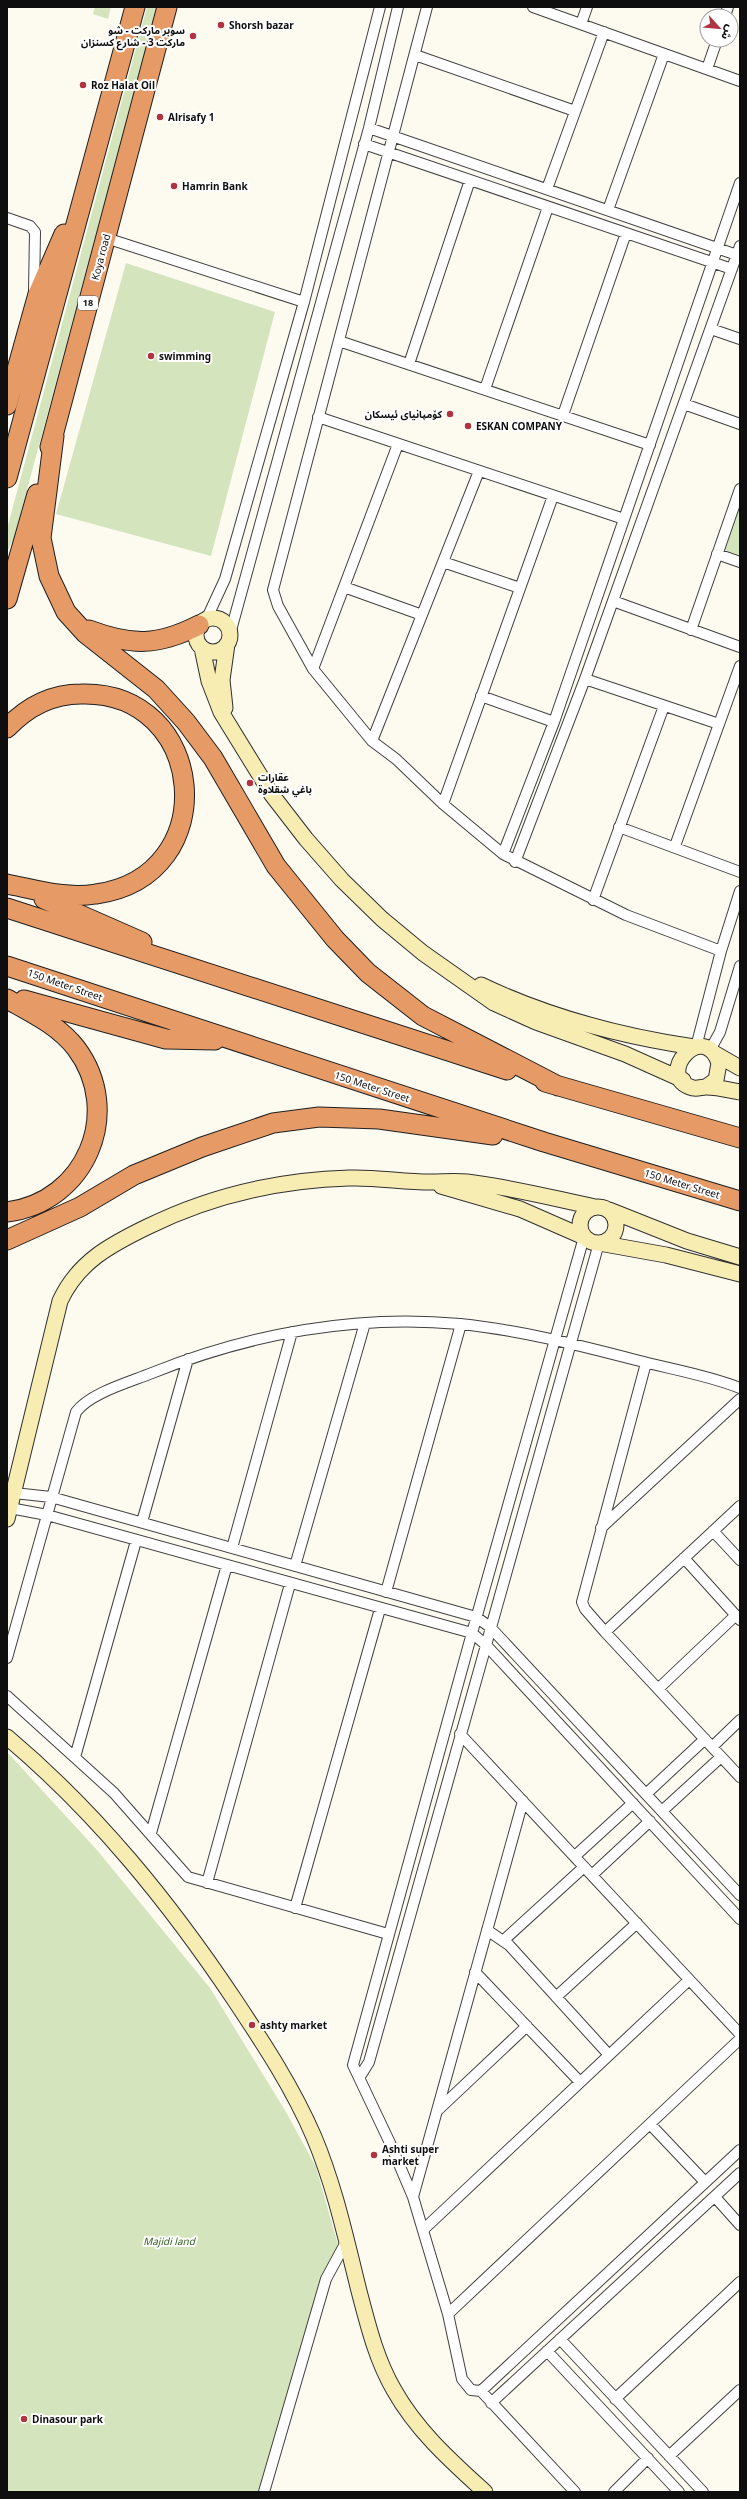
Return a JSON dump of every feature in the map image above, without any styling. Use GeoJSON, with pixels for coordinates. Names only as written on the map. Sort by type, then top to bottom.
{"type":"FeatureCollection","features":[{"type":"Feature","properties":{"kind":"highway"},"geometry":{"type":"LineString","coordinates":[[7,478],[135,7]]}},
{"type":"Feature","properties":{"kind":"highway","name":"Koya road"},"geometry":{"type":"LineString","coordinates":[[7,599],[54,436],[168,7]]}},
{"type":"Feature","properties":{"kind":"highway"},"geometry":{"type":"LineString","coordinates":[[7,405],[34,308],[90,174]]}},
{"type":"Feature","properties":{"kind":"highway"},"geometry":{"type":"LineString","coordinates":[[54,436],[42,544],[43,556],[55,593],[66,612],[76,624],[144,680],[186,722],[217,765],[276,866],[310,910],[368,973],[423,1016],[558,1086]]}},
{"type":"Feature","properties":{"kind":"highway"},"geometry":{"type":"LineString","coordinates":[[76,624],[108,637],[142,643],[166,639],[203,621]]}},
{"type":"Feature","properties":{"kind":"highway"},"geometry":{"type":"LineString","coordinates":[[7,728],[38,704],[63,695],[100,695],[124,702],[146,715],[166,735],[180,759],[186,795],[184,816],[169,850],[150,872],[131,884],[98,894],[71,896],[7,884]]}},
{"type":"Feature","properties":{"kind":"highway"},"geometry":{"type":"LineString","coordinates":[[7,884],[248,987]]}},
{"type":"Feature","properties":{"kind":"highway"},"geometry":{"type":"LineString","coordinates":[[7,908],[558,1086],[740,1138]]}},
{"type":"Feature","properties":{"kind":"highway","name":"150 Meter Street"},"geometry":{"type":"LineString","coordinates":[[7,966],[231,1041],[544,1142],[740,1201]]}},
{"type":"Feature","properties":{"kind":"highway"},"geometry":{"type":"LineString","coordinates":[[7,995],[166,1039],[231,1041]]}},
{"type":"Feature","properties":{"kind":"highway"},"geometry":{"type":"LineString","coordinates":[[7,999],[49,1023],[68,1039],[88,1070],[97,1107],[91,1147],[78,1171],[70,1182],[42,1202],[7,1212]]}},
{"type":"Feature","properties":{"kind":"highway"},"geometry":{"type":"LineString","coordinates":[[7,1240],[60,1218],[134,1175],[202,1147],[273,1123],[319,1117],[379,1119],[544,1142]]}},
{"type":"Feature","properties":{"kind":"street"},"geometry":{"type":"LineString","coordinates":[[228,639],[218,651],[207,651],[202,648],[196,640],[203,621],[225,579],[304,302],[380,7]]}},
{"type":"Feature","properties":{"kind":"street"},"geometry":{"type":"LineString","coordinates":[[230,726],[223,692],[228,639],[369,128],[398,7]]}},
{"type":"Feature","properties":{"kind":"street"},"geometry":{"type":"LineString","coordinates":[[428,7],[273,590],[278,606],[313,670],[372,741],[396,758],[443,804],[503,854],[515,862],[626,915],[721,951]]}},
{"type":"Feature","properties":{"kind":"street"},"geometry":{"type":"LineString","coordinates":[[533,7],[740,81]]}},
{"type":"Feature","properties":{"kind":"street"},"geometry":{"type":"LineString","coordinates":[[581,24],[586,7]]}},
{"type":"Feature","properties":{"kind":"street"},"geometry":{"type":"LineString","coordinates":[[547,189],[604,32]]}},
{"type":"Feature","properties":{"kind":"street"},"geometry":{"type":"LineString","coordinates":[[707,69],[714,48]]}},
{"type":"Feature","properties":{"kind":"street"},"geometry":{"type":"LineString","coordinates":[[608,210],[664,54]]}},
{"type":"Feature","properties":{"kind":"street"},"geometry":{"type":"LineString","coordinates":[[415,55],[575,111]]}},
{"type":"Feature","properties":{"kind":"street"},"geometry":{"type":"LineString","coordinates":[[369,128],[717,248],[738,250],[585,679],[515,862]]}},
{"type":"Feature","properties":{"kind":"street"},"geometry":{"type":"LineString","coordinates":[[364,144],[732,269]]}},
{"type":"Feature","properties":{"kind":"street"},"geometry":{"type":"LineString","coordinates":[[409,364],[470,180]]}},
{"type":"Feature","properties":{"kind":"street"},"geometry":{"type":"LineString","coordinates":[[503,854],[554,722],[740,183]]}},
{"type":"Feature","properties":{"kind":"street"},"geometry":{"type":"LineString","coordinates":[[486,389],[548,207]]}},
{"type":"Feature","properties":{"kind":"street"},"geometry":{"type":"LineString","coordinates":[[7,218],[30,226],[35,232],[34,308]]}},
{"type":"Feature","properties":{"kind":"street"},"geometry":{"type":"LineString","coordinates":[[563,415],[626,233]]}},
{"type":"Feature","properties":{"kind":"street"},"geometry":{"type":"LineString","coordinates":[[106,238],[304,302]]}},
{"type":"Feature","properties":{"kind":"street"},"geometry":{"type":"LineString","coordinates":[[711,329],[740,339]]}},
{"type":"Feature","properties":{"kind":"street"},"geometry":{"type":"LineString","coordinates":[[339,341],[650,445]]}},
{"type":"Feature","properties":{"kind":"street"},"geometry":{"type":"LineString","coordinates":[[684,404],[740,424]]}},
{"type":"Feature","properties":{"kind":"street"},"geometry":{"type":"LineString","coordinates":[[318,417],[624,520]]}},
{"type":"Feature","properties":{"kind":"street"},"geometry":{"type":"LineString","coordinates":[[313,670],[398,444]]}},
{"type":"Feature","properties":{"kind":"street"},"geometry":{"type":"LineString","coordinates":[[372,741],[479,471]]}},
{"type":"Feature","properties":{"kind":"street"},"geometry":{"type":"LineString","coordinates":[[691,630],[739,494]]}},
{"type":"Feature","properties":{"kind":"street"},"geometry":{"type":"LineString","coordinates":[[443,804],[553,496]]}},
{"type":"Feature","properties":{"kind":"street"},"geometry":{"type":"LineString","coordinates":[[718,554],[740,562]]}},
{"type":"Feature","properties":{"kind":"street"},"geometry":{"type":"LineString","coordinates":[[443,562],[520,588]]}},
{"type":"Feature","properties":{"kind":"street"},"geometry":{"type":"LineString","coordinates":[[344,587],[422,615]]}},
{"type":"Feature","properties":{"kind":"street"},"geometry":{"type":"LineString","coordinates":[[613,601],[740,647]]}},
{"type":"Feature","properties":{"kind":"street"},"geometry":{"type":"LineString","coordinates":[[203,621],[216,618],[224,622],[228,639]]}},
{"type":"Feature","properties":{"kind":"street"},"geometry":{"type":"LineString","coordinates":[[202,648],[212,692],[230,726],[272,794],[306,839],[342,880],[382,919],[423,953],[482,994],[514,1013],[603,1045],[682,1080],[693,1088],[706,1087],[740,1092]]}},
{"type":"Feature","properties":{"kind":"street"},"geometry":{"type":"LineString","coordinates":[[675,846],[740,666]]}},
{"type":"Feature","properties":{"kind":"street"},"geometry":{"type":"LineString","coordinates":[[585,679],[719,724]]}},
{"type":"Feature","properties":{"kind":"street"},"geometry":{"type":"LineString","coordinates":[[481,696],[554,722]]}},
{"type":"Feature","properties":{"kind":"street"},"geometry":{"type":"LineString","coordinates":[[594,900],[619,827],[664,706]]}},
{"type":"Feature","properties":{"kind":"street"},"geometry":{"type":"LineString","coordinates":[[619,827],[675,846],[740,872]]}},
{"type":"Feature","properties":{"kind":"street"},"geometry":{"type":"LineString","coordinates":[[704,1049],[721,951],[740,890]]}},
{"type":"Feature","properties":{"kind":"street"},"geometry":{"type":"LineString","coordinates":[[682,1080],[678,1068],[679,1061],[687,1050],[704,1049],[720,1032],[740,966]]}},
{"type":"Feature","properties":{"kind":"street"},"geometry":{"type":"LineString","coordinates":[[458,976],[568,1020],[631,1036],[704,1049],[740,1068]]}},
{"type":"Feature","properties":{"kind":"street"},"geometry":{"type":"LineString","coordinates":[[704,1049],[719,1063],[718,1075],[706,1087]]}},
{"type":"Feature","properties":{"kind":"street"},"geometry":{"type":"LineString","coordinates":[[740,1257],[687,1241],[602,1208],[478,1184],[350,1178],[297,1182],[260,1188],[178,1213],[131,1234],[96,1255],[75,1275],[60,1301],[8,1513],[47,1515],[380,1609],[472,1633],[486,1645],[740,1919]]}},
{"type":"Feature","properties":{"kind":"street"},"geometry":{"type":"LineString","coordinates":[[431,1182],[515,1208],[599,1243],[666,1254],[740,1274]]}},
{"type":"Feature","properties":{"kind":"street"},"geometry":{"type":"LineString","coordinates":[[575,2492],[481,2391],[471,2390],[462,2379],[448,2314],[413,2197],[390,2142],[355,2072],[354,2058],[476,1617],[584,1237],[580,1227],[582,1216],[602,1208]]}},
{"type":"Feature","properties":{"kind":"street"},"geometry":{"type":"LineString","coordinates":[[599,1243],[609,1240],[616,1230],[616,1219],[602,1208]]}},
{"type":"Feature","properties":{"kind":"street"},"geometry":{"type":"LineString","coordinates":[[359,2078],[369,2062],[599,1243]]}},
{"type":"Feature","properties":{"kind":"street"},"geometry":{"type":"LineString","coordinates":[[7,1658],[74,1416],[82,1404],[90,1399],[188,1359],[257,1339],[292,1332],[365,1323],[412,1322],[461,1324],[555,1339],[740,1388]]}},
{"type":"Feature","properties":{"kind":"street"},"geometry":{"type":"LineString","coordinates":[[296,1566],[365,1323]]}},
{"type":"Feature","properties":{"kind":"street"},"geometry":{"type":"LineString","coordinates":[[386,1592],[461,1324]]}},
{"type":"Feature","properties":{"kind":"street"},"geometry":{"type":"LineString","coordinates":[[232,1548],[292,1332]]}},
{"type":"Feature","properties":{"kind":"street"},"geometry":{"type":"LineString","coordinates":[[142,1522],[188,1359]]}},
{"type":"Feature","properties":{"kind":"street"},"geometry":{"type":"LineString","coordinates":[[646,1363],[582,1602],[585,1609],[605,1632],[740,1778]]}},
{"type":"Feature","properties":{"kind":"street"},"geometry":{"type":"LineString","coordinates":[[601,1528],[740,1399]]}},
{"type":"Feature","properties":{"kind":"street"},"geometry":{"type":"LineString","coordinates":[[14,1492],[52,1497],[476,1617],[490,1627],[740,1895]]}},
{"type":"Feature","properties":{"kind":"street"},"geometry":{"type":"LineString","coordinates":[[605,1632],[740,1506]]}},
{"type":"Feature","properties":{"kind":"street"},"geometry":{"type":"LineString","coordinates":[[713,1531],[740,1560]]}},
{"type":"Feature","properties":{"kind":"street"},"geometry":{"type":"LineString","coordinates":[[76,1758],[136,1541]]}},
{"type":"Feature","properties":{"kind":"street"},"geometry":{"type":"LineString","coordinates":[[658,1690],[738,1618],[684,1558]]}},
{"type":"Feature","properties":{"kind":"street"},"geometry":{"type":"LineString","coordinates":[[151,1834],[226,1565]]}},
{"type":"Feature","properties":{"kind":"street"},"geometry":{"type":"LineString","coordinates":[[207,1883],[290,1584]]}},
{"type":"Feature","properties":{"kind":"street"},"geometry":{"type":"LineString","coordinates":[[295,1908],[380,1609]]}},
{"type":"Feature","properties":{"kind":"street"},"geometry":{"type":"LineString","coordinates":[[7,1696],[114,1793],[184,1874],[193,1879],[388,1934]]}},
{"type":"Feature","properties":{"kind":"street"},"geometry":{"type":"LineString","coordinates":[[646,1794],[708,1743],[740,1720]]}},
{"type":"Feature","properties":{"kind":"street"},"geometry":{"type":"LineString","coordinates":[[460,1734],[740,2034]]}},
{"type":"Feature","properties":{"kind":"street"},"geometry":{"type":"LineString","coordinates":[[7,1737],[63,1787],[115,1841],[163,1899],[212,1966],[278,2066],[304,2114],[329,2176],[369,2331],[392,2388],[428,2438],[485,2492]]}},
{"type":"Feature","properties":{"kind":"street"},"geometry":{"type":"LineString","coordinates":[[662,1811],[721,1757]]}},
{"type":"Feature","properties":{"kind":"street"},"geometry":{"type":"LineString","coordinates":[[413,2197],[523,1800]]}},
{"type":"Feature","properties":{"kind":"street"},"geometry":{"type":"LineString","coordinates":[[574,1856],[633,1803]]}},
{"type":"Feature","properties":{"kind":"street"},"geometry":{"type":"LineString","coordinates":[[592,1875],[650,1821]]}},
{"type":"Feature","properties":{"kind":"street"},"geometry":{"type":"LineString","coordinates":[[504,1940],[584,1867]]}},
{"type":"Feature","properties":{"kind":"street"},"geometry":{"type":"LineString","coordinates":[[556,1997],[637,1923]]}},
{"type":"Feature","properties":{"kind":"street"},"geometry":{"type":"LineString","coordinates":[[487,1930],[504,1940],[609,2055]]}},
{"type":"Feature","properties":{"kind":"street"},"geometry":{"type":"LineString","coordinates":[[475,1972],[580,2082]]}},
{"type":"Feature","properties":{"kind":"street"},"geometry":{"type":"LineString","coordinates":[[423,2230],[689,1980]]}},
{"type":"Feature","properties":{"kind":"street"},"geometry":{"type":"LineString","coordinates":[[437,2111],[527,2026]]}},
{"type":"Feature","properties":{"kind":"street"},"geometry":{"type":"LineString","coordinates":[[448,2314],[740,2039]]}},
{"type":"Feature","properties":{"kind":"street"},"geometry":{"type":"LineString","coordinates":[[650,2124],[705,2182]]}},
{"type":"Feature","properties":{"kind":"street"},"geometry":{"type":"LineString","coordinates":[[481,2391],[740,2150]]}},
{"type":"Feature","properties":{"kind":"street"},"geometry":{"type":"LineString","coordinates":[[491,2403],[740,2173]]}},
{"type":"Feature","properties":{"kind":"street"},"geometry":{"type":"LineString","coordinates":[[715,2197],[740,2225]]}},
{"type":"Feature","properties":{"kind":"street"},"geometry":{"type":"LineString","coordinates":[[264,2492],[326,2279],[346,2242]]}},
{"type":"Feature","properties":{"kind":"street"},"geometry":{"type":"LineString","coordinates":[[615,2399],[740,2282]]}},
{"type":"Feature","properties":{"kind":"street"},"geometry":{"type":"LineString","coordinates":[[560,2339],[703,2492]]}},
{"type":"Feature","properties":{"kind":"street"},"geometry":{"type":"LineString","coordinates":[[547,2351],[679,2492]]}},
{"type":"Feature","properties":{"kind":"street"},"geometry":{"type":"LineString","coordinates":[[669,2456],[740,2390]]}},
{"type":"Feature","properties":{"kind":"street"},"geometry":{"type":"LineString","coordinates":[[614,2492],[648,2458]]}},
{"type":"Feature","properties":{"kind":"green space"},"geometry":{"type":"Polygon","coordinates":[[[95,7],[111,7],[108,19],[93,14],[95,7]]]}},
{"type":"Feature","properties":{"kind":"green space"},"geometry":{"type":"Polygon","coordinates":[[[147,7],[157,7],[14,538],[7,552],[7,529],[147,7]]]}},
{"type":"Feature","properties":{"kind":"green space"},"geometry":{"type":"Polygon","coordinates":[[[126,263],[275,312],[211,556],[56,514],[126,263]]]}},
{"type":"Feature","properties":{"kind":"green space"},"geometry":{"type":"Polygon","coordinates":[[[740,504],[740,555],[724,550],[740,504]]]}},
{"type":"Feature","properties":{"kind":"green space","name":"Majidi land"},"geometry":{"type":"Polygon","coordinates":[[[7,1752],[97,1850],[210,1988],[286,2112],[316,2167],[338,2245],[262,2492],[7,2492],[7,1752]]]}},
{"type":"Feature","properties":{"kind":"place","name":"Shorsh bazar"},"geometry":{"type":"Point","coordinates":[221,25]}},
{"type":"Feature","properties":{"kind":"place","name":"سوبر ماركت - شو ماركت 3 - شارع كسنزان"},"geometry":{"type":"Point","coordinates":[193,36]}},
{"type":"Feature","properties":{"kind":"place","name":"Roz Halat Oil"},"geometry":{"type":"Point","coordinates":[83,85]}},
{"type":"Feature","properties":{"kind":"place","name":"Alrisafy 1"},"geometry":{"type":"Point","coordinates":[160,117]}},
{"type":"Feature","properties":{"kind":"place","name":"Hamrin Bank"},"geometry":{"type":"Point","coordinates":[174,186]}},
{"type":"Feature","properties":{"kind":"place","name":"swimming"},"geometry":{"type":"Point","coordinates":[151,356]}},
{"type":"Feature","properties":{"kind":"place","name":"کۆمپانیای ئیسکان"},"geometry":{"type":"Point","coordinates":[450,414]}},
{"type":"Feature","properties":{"kind":"place","name":"ESKAN COMPANY"},"geometry":{"type":"Point","coordinates":[468,426]}},
{"type":"Feature","properties":{"kind":"place","name":"عقارات باغي شقلاوة"},"geometry":{"type":"Point","coordinates":[250,783]}},
{"type":"Feature","properties":{"kind":"place","name":"ashty market"},"geometry":{"type":"Point","coordinates":[252,2025]}},
{"type":"Feature","properties":{"kind":"place","name":"Ashti super market"},"geometry":{"type":"Point","coordinates":[374,2155]}},
{"type":"Feature","properties":{"kind":"place","name":"Dinasour park"},"geometry":{"type":"Point","coordinates":[24,2419]}}]}
